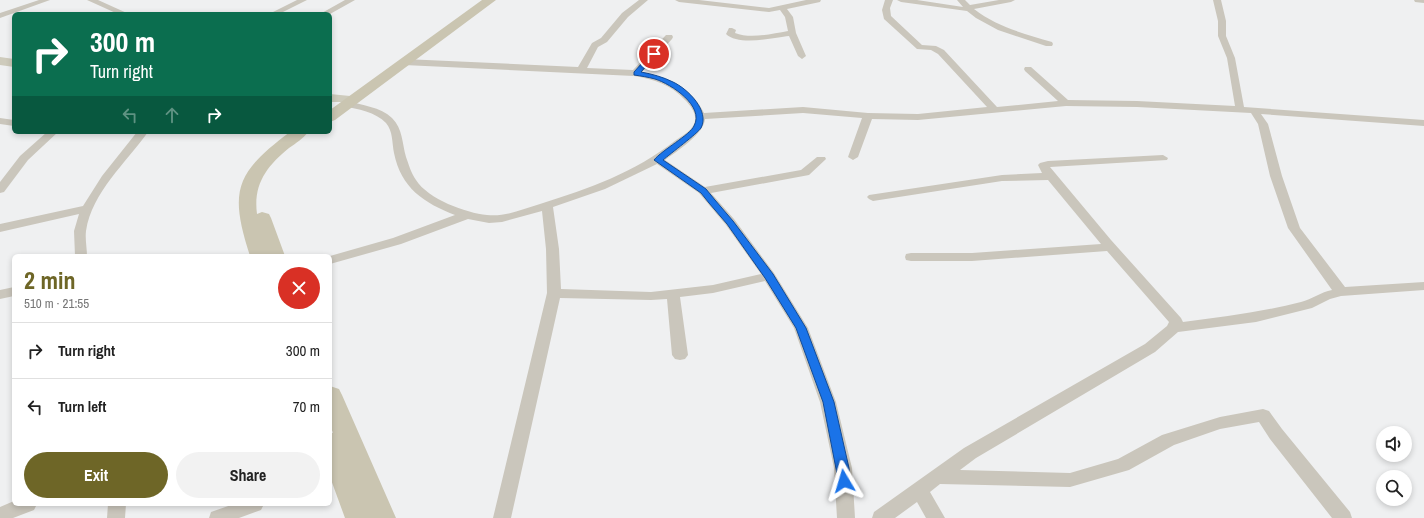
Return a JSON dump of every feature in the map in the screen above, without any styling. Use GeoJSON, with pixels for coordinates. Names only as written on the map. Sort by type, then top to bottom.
{"type":"FeatureCollection","features":[{"type":"Feature","properties":{"kind":"main road"},"geometry":{"type":"LineString","coordinates":[[332,115],[346,102],[482,0]]}},
{"type":"Feature","properties":{"kind":"main road"},"geometry":{"type":"LineString","coordinates":[[332,109],[346,102],[404,62],[490,0]]}},
{"type":"Feature","properties":{"kind":"main road"},"geometry":{"type":"LineString","coordinates":[[259,254],[248,214],[247,199],[252,176],[269,156],[297,134]]}},
{"type":"Feature","properties":{"kind":"main road"},"geometry":{"type":"LineString","coordinates":[[274,254],[261,218],[259,196],[263,176],[279,156],[308,134]]}},
{"type":"Feature","properties":{"kind":"main road"},"geometry":{"type":"LineString","coordinates":[[332,406],[344,470],[359,518]]}},
{"type":"Feature","properties":{"kind":"main road"},"geometry":{"type":"LineString","coordinates":[[332,446],[344,470],[382,518]]}},
{"type":"Feature","properties":{"kind":"street"},"geometry":{"type":"LineString","coordinates":[[0,16],[46,0]]}},
{"type":"Feature","properties":{"kind":"street"},"geometry":{"type":"LineString","coordinates":[[91,0],[120,12]]}},
{"type":"Feature","properties":{"kind":"street"},"geometry":{"type":"LineString","coordinates":[[277,12],[303,0]]}},
{"type":"Feature","properties":{"kind":"street"},"geometry":{"type":"LineString","coordinates":[[328,12],[351,0]]}},
{"type":"Feature","properties":{"kind":"street"},"geometry":{"type":"LineString","coordinates":[[581,70],[595,45],[604,40],[625,15],[644,0]]}},
{"type":"Feature","properties":{"kind":"street"},"geometry":{"type":"LineString","coordinates":[[679,0],[756,9],[782,8],[817,0]]}},
{"type":"Feature","properties":{"kind":"street"},"geometry":{"type":"LineString","coordinates":[[889,0],[885,8],[887,17],[920,47],[933,48],[941,52],[994,109]]}},
{"type":"Feature","properties":{"kind":"street"},"geometry":{"type":"LineString","coordinates":[[901,0],[956,9],[968,9],[1011,0]]}},
{"type":"Feature","properties":{"kind":"street"},"geometry":{"type":"LineString","coordinates":[[961,0],[968,9],[990,23],[1049,44]]}},
{"type":"Feature","properties":{"kind":"street"},"geometry":{"type":"LineString","coordinates":[[1217,0],[1222,21],[1222,36],[1231,58],[1240,109]]}},
{"type":"Feature","properties":{"kind":"street"},"geometry":{"type":"LineString","coordinates":[[1418,0],[1424,1]]}},
{"type":"Feature","properties":{"kind":"street"},"geometry":{"type":"LineString","coordinates":[[782,8],[789,17],[792,33],[802,56]]}},
{"type":"Feature","properties":{"kind":"street"},"geometry":{"type":"LineString","coordinates":[[732,30],[730,34],[737,37],[768,36],[792,33]]}},
{"type":"Feature","properties":{"kind":"street"},"geometry":{"type":"LineString","coordinates":[[636,73],[669,37]]}},
{"type":"Feature","properties":{"kind":"street"},"geometry":{"type":"LineString","coordinates":[[0,61],[12,63]]}},
{"type":"Feature","properties":{"kind":"street"},"geometry":{"type":"LineString","coordinates":[[332,98],[367,109],[388,119],[396,130],[401,156],[411,182],[426,197],[466,215],[490,220],[510,217],[570,199],[630,175],[658,160],[698,128],[700,116],[699,109],[687,95],[673,84],[656,77],[636,73],[404,62]]}},
{"type":"Feature","properties":{"kind":"street"},"geometry":{"type":"LineString","coordinates":[[1028,69],[1066,103]]}},
{"type":"Feature","properties":{"kind":"street"},"geometry":{"type":"LineString","coordinates":[[700,116],[804,110],[868,116],[918,117],[1066,103],[1137,104],[1240,109],[1424,123]]}},
{"type":"Feature","properties":{"kind":"street"},"geometry":{"type":"LineString","coordinates":[[1254,110],[1263,124],[1276,176],[1294,228],[1341,292]]}},
{"type":"Feature","properties":{"kind":"street"},"geometry":{"type":"LineString","coordinates":[[853,157],[868,116]]}},
{"type":"Feature","properties":{"kind":"street"},"geometry":{"type":"LineString","coordinates":[[0,121],[12,123]]}},
{"type":"Feature","properties":{"kind":"street"},"geometry":{"type":"LineString","coordinates":[[0,190],[24,158],[52,134]]}},
{"type":"Feature","properties":{"kind":"street"},"geometry":{"type":"LineString","coordinates":[[81,254],[80,231],[88,208],[117,162],[141,134]]}},
{"type":"Feature","properties":{"kind":"street"},"geometry":{"type":"LineString","coordinates":[[1163,158],[1044,165],[1051,176],[1109,247],[1176,321],[1174,328]]}},
{"type":"Feature","properties":{"kind":"street"},"geometry":{"type":"LineString","coordinates":[[703,191],[805,173],[821,159]]}},
{"type":"Feature","properties":{"kind":"street"},"geometry":{"type":"LineString","coordinates":[[658,160],[703,191],[730,222],[769,276],[801,328],[828,402],[843,468],[846,518]]}},
{"type":"Feature","properties":{"kind":"street"},"geometry":{"type":"LineString","coordinates":[[874,197],[1002,178],[1051,176]]}},
{"type":"Feature","properties":{"kind":"street"},"geometry":{"type":"LineString","coordinates":[[502,518],[554,293],[552,235],[547,206]]}},
{"type":"Feature","properties":{"kind":"street"},"geometry":{"type":"LineString","coordinates":[[0,228],[88,208]]}},
{"type":"Feature","properties":{"kind":"street"},"geometry":{"type":"LineString","coordinates":[[332,259],[397,241],[466,215]]}},
{"type":"Feature","properties":{"kind":"street"},"geometry":{"type":"LineString","coordinates":[[911,257],[972,257],[1109,247]]}},
{"type":"Feature","properties":{"kind":"street"},"geometry":{"type":"LineString","coordinates":[[554,293],[652,296],[713,289],[769,276]]}},
{"type":"Feature","properties":{"kind":"street"},"geometry":{"type":"LineString","coordinates":[[881,518],[970,453],[1150,348],[1174,328],[1256,317],[1307,305],[1325,296],[1341,292],[1424,286]]}},
{"type":"Feature","properties":{"kind":"street"},"geometry":{"type":"LineString","coordinates":[[0,295],[12,292]]}},
{"type":"Feature","properties":{"kind":"street"},"geometry":{"type":"LineString","coordinates":[[673,294],[680,355]]}},
{"type":"Feature","properties":{"kind":"street"},"geometry":{"type":"LineString","coordinates":[[939,477],[1070,480],[1123,465],[1168,440],[1220,423],[1263,415],[1276,434],[1343,518]]}},
{"type":"Feature","properties":{"kind":"street"},"geometry":{"type":"LineString","coordinates":[[919,490],[936,518]]}},
{"type":"Feature","properties":{"kind":"street"},"geometry":{"type":"LineString","coordinates":[[0,515],[23,506]]}},
{"type":"Feature","properties":{"kind":"street"},"geometry":{"type":"LineString","coordinates":[[116,506],[116,518]]}},
{"type":"Feature","properties":{"kind":"street"},"geometry":{"type":"LineString","coordinates":[[218,518],[250,506]]}},
{"type":"Feature","properties":{"kind":"route"},"geometry":{"type":"LineString","coordinates":[[654,54],[636,73],[656,77],[673,84],[687,95],[699,109],[700,116],[698,128],[658,160],[703,191],[730,222],[769,276],[801,328],[828,402],[843,468],[844,481]]}}]}
